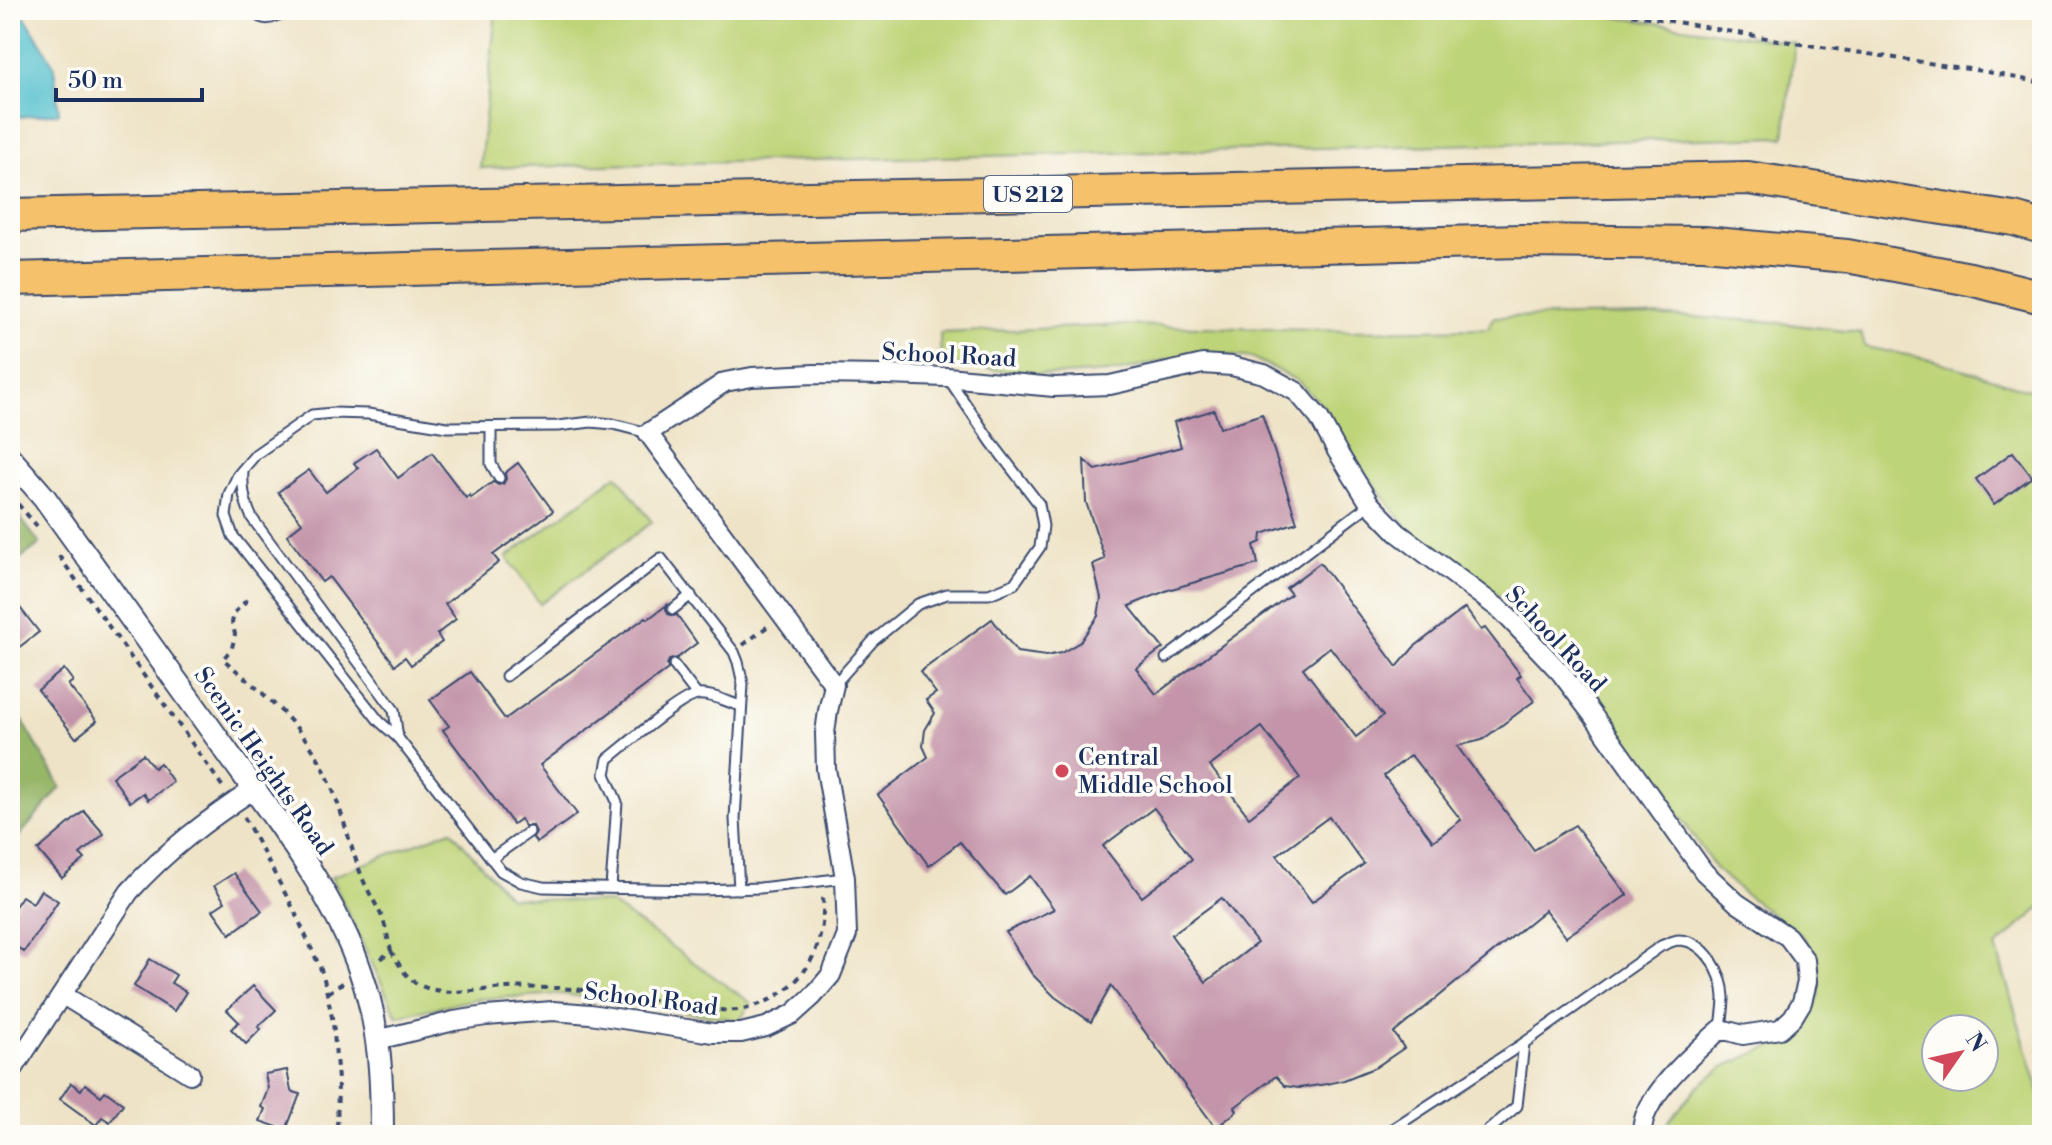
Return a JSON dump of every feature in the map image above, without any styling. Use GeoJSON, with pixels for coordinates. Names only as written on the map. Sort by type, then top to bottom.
{"type":"FeatureCollection","features":[{"type":"Feature","properties":{"kind":"highway","name":"US 212"},"geometry":{"type":"LineString","coordinates":[[10,215],[1748,178],[2014,219],[2042,227]]}},
{"type":"Feature","properties":{"kind":"highway"},"geometry":{"type":"LineString","coordinates":[[18,279],[1522,241],[1704,243],[1847,256],[1970,279],[2042,297]]}},
{"type":"Feature","properties":{"kind":"street","name":"School Road"},"geometry":{"type":"LineString","coordinates":[[648,433],[725,382],[752,377],[814,374],[947,377],[1054,387],[1110,385],[1203,364],[1232,366],[1264,374],[1297,392],[1319,418],[1370,504],[1398,533],[1502,611],[1528,638],[1561,673],[1704,872],[1737,903],[1788,937],[1805,960],[1807,982],[1802,1002],[1793,1017],[1780,1029],[1743,1035],[1721,1029]]}},
{"type":"Feature","properties":{"kind":"street"},"geometry":{"type":"LineString","coordinates":[[648,433],[834,685]]}},
{"type":"Feature","properties":{"kind":"street","name":"Scenic Heights Road"},"geometry":{"type":"LineString","coordinates":[[10,458],[44,497],[254,789],[338,919],[361,971],[372,1007],[381,1064],[382,1135]]}},
{"type":"Feature","properties":{"kind":"street","name":"School Road"},"geometry":{"type":"LineString","coordinates":[[377,1040],[465,1019],[553,1011],[713,1033],[741,1033],[766,1027],[793,1014],[831,975],[847,935],[845,878],[826,769],[825,733],[834,685]]}},
{"type":"Feature","properties":{"kind":"street"},"geometry":{"type":"LineString","coordinates":[[10,1074],[129,892],[174,846],[254,789]]}},
{"type":"Feature","properties":{"kind":"street"},"geometry":{"type":"LineString","coordinates":[[63,995],[190,1074]]}},
{"type":"Feature","properties":{"kind":"street"},"geometry":{"type":"LineString","coordinates":[[1641,1135],[1646,1116],[1661,1091],[1687,1058],[1721,1029]]}},
{"type":"Feature","properties":{"kind":"lane"},"geometry":{"type":"LineString","coordinates":[[250,10],[258,18],[271,19],[286,10]]}},
{"type":"Feature","properties":{"kind":"lane"},"geometry":{"type":"LineString","coordinates":[[834,685],[873,641],[918,604],[947,594],[989,594],[1014,584],[1040,547],[1043,526],[1039,504],[947,377]]}},
{"type":"Feature","properties":{"kind":"lane"},"geometry":{"type":"LineString","coordinates":[[648,433],[591,422],[558,426],[447,427],[368,414],[312,415],[256,454],[243,469],[229,494],[226,516],[233,536],[379,721],[398,738],[501,871],[521,882],[543,887],[739,889],[845,878]]}},
{"type":"Feature","properties":{"kind":"lane"},"geometry":{"type":"LineString","coordinates":[[491,427],[491,464],[499,478]]}},
{"type":"Feature","properties":{"kind":"lane"},"geometry":{"type":"LineString","coordinates":[[243,469],[242,487],[252,518],[394,710],[398,738]]}},
{"type":"Feature","properties":{"kind":"lane"},"geometry":{"type":"LineString","coordinates":[[1166,658],[1370,504]]}},
{"type":"Feature","properties":{"kind":"lane"},"geometry":{"type":"LineString","coordinates":[[506,676],[661,558],[734,652],[738,662],[743,684],[735,819],[739,889]]}},
{"type":"Feature","properties":{"kind":"lane"},"geometry":{"type":"LineString","coordinates":[[673,609],[691,595]]}},
{"type":"Feature","properties":{"kind":"lane"},"geometry":{"type":"LineString","coordinates":[[674,665],[697,695]]}},
{"type":"Feature","properties":{"kind":"lane"},"geometry":{"type":"LineString","coordinates":[[611,888],[617,802],[605,774],[608,759],[679,703],[697,695],[740,706]]}},
{"type":"Feature","properties":{"kind":"lane"},"geometry":{"type":"LineString","coordinates":[[491,859],[529,832]]}},
{"type":"Feature","properties":{"kind":"lane"},"geometry":{"type":"LineString","coordinates":[[1383,1135],[1524,1043],[1661,946],[1679,940],[1695,945],[1713,961],[1722,982],[1724,998],[1721,1029]]}},
{"type":"Feature","properties":{"kind":"lane"},"geometry":{"type":"LineString","coordinates":[[1483,1135],[1517,1106],[1524,1043]]}},
{"type":"Feature","properties":{"kind":"path"},"geometry":{"type":"LineString","coordinates":[[1608,10],[2042,83]]}},
{"type":"Feature","properties":{"kind":"path"},"geometry":{"type":"LineString","coordinates":[[247,600],[234,613],[232,648],[223,659],[288,718],[323,767],[362,878],[382,918],[391,951],[416,983],[435,990],[464,992],[559,988],[719,1010],[741,1010],[785,991],[804,974],[821,934],[824,910],[822,880]]}},
{"type":"Feature","properties":{"kind":"path"},"geometry":{"type":"LineString","coordinates":[[734,652],[782,615]]}},
{"type":"Feature","properties":{"kind":"path"},"geometry":{"type":"LineString","coordinates":[[328,993],[373,966],[391,951]]}},
{"type":"Feature","properties":{"kind":"green space"},"geometry":{"type":"Polygon","coordinates":[[[496,10],[1566,10],[1795,43],[1784,137],[480,168],[496,10]]]}},
{"type":"Feature","properties":{"kind":"green space"},"geometry":{"type":"Polygon","coordinates":[[[1648,315],[1764,321],[1861,333],[1865,347],[1933,360],[2042,394],[2042,906],[1996,947],[2042,1102],[2042,1135],[1668,1135],[1668,1123],[1697,1087],[1723,1067],[1798,1035],[1819,995],[1819,966],[1803,937],[1715,868],[1656,781],[1567,662],[1511,605],[1456,562],[1415,536],[1356,460],[1324,407],[1298,381],[1253,358],[1218,354],[1183,356],[1121,371],[1065,375],[1019,373],[941,363],[940,333],[1124,325],[1350,331],[1488,329],[1494,317],[1648,315]]]}},
{"type":"Feature","properties":{"kind":"green space"},"geometry":{"type":"Polygon","coordinates":[[[617,475],[652,522],[540,604],[507,557],[617,475]]]}},
{"type":"Feature","properties":{"kind":"green space"},"geometry":{"type":"Polygon","coordinates":[[[10,504],[40,544],[10,566],[10,504]]]}},
{"type":"Feature","properties":{"kind":"green space"},"geometry":{"type":"Polygon","coordinates":[[[10,699],[61,787],[10,847],[10,699]]]}},
{"type":"Feature","properties":{"kind":"green space"},"geometry":{"type":"Polygon","coordinates":[[[451,830],[509,897],[610,903],[751,1003],[740,1020],[563,994],[476,999],[397,1016],[331,877],[451,830]]]}},
{"type":"Feature","properties":{"kind":"water"},"geometry":{"type":"Polygon","coordinates":[[[10,10],[21,10],[54,65],[59,113],[10,118],[10,10]]]}},
{"type":"Feature","properties":{"kind":"building","name":"Central Middle School"},"geometry":{"type":"Polygon","coordinates":[[[1214,410],[1220,428],[1262,414],[1297,522],[1262,534],[1261,542],[1254,545],[1258,564],[1168,590],[1129,606],[1163,648],[1136,668],[1156,694],[1291,594],[1286,588],[1320,563],[1397,667],[1414,647],[1465,608],[1481,630],[1485,628],[1521,675],[1517,678],[1534,701],[1482,740],[1457,746],[1534,850],[1575,825],[1627,895],[1566,937],[1545,910],[1394,1033],[1404,1048],[1376,1067],[1344,1080],[1299,1088],[1285,1086],[1276,1076],[1235,1107],[1237,1111],[1216,1128],[1111,986],[1091,1022],[1055,997],[1032,974],[1006,932],[1054,909],[1030,876],[1005,895],[960,842],[929,866],[878,795],[928,757],[923,746],[925,730],[935,713],[926,700],[936,693],[920,672],[992,619],[1017,652],[1046,656],[1061,653],[1080,642],[1098,616],[1101,598],[1093,564],[1105,559],[1086,502],[1084,460],[1096,470],[1181,447],[1174,422],[1214,410]],[[1330,647],[1303,668],[1356,737],[1383,716],[1330,647]],[[1262,727],[1210,766],[1249,817],[1300,778],[1262,727]],[[1411,755],[1384,776],[1433,841],[1461,820],[1411,755]],[[1154,808],[1103,846],[1142,897],[1192,859],[1154,808]],[[1329,817],[1277,855],[1312,902],[1364,864],[1329,817]],[[1222,898],[1171,935],[1206,982],[1257,943],[1222,898]]]}},
{"type":"Feature","properties":{"kind":"building"},"geometry":{"type":"Polygon","coordinates":[[[376,448],[398,478],[432,453],[466,498],[470,495],[471,498],[493,482],[503,484],[505,473],[518,463],[553,511],[493,555],[499,562],[445,604],[456,619],[437,634],[442,642],[411,665],[405,657],[395,665],[329,577],[322,582],[287,535],[302,523],[278,492],[309,470],[326,492],[358,468],[354,463],[376,448]]]}},
{"type":"Feature","properties":{"kind":"building"},"geometry":{"type":"Polygon","coordinates":[[[2013,452],[2032,477],[1994,505],[1976,479],[2013,452]]]}},
{"type":"Feature","properties":{"kind":"building"},"geometry":{"type":"Polygon","coordinates":[[[10,595],[39,632],[18,648],[10,637],[10,595]]]}},
{"type":"Feature","properties":{"kind":"building"},"geometry":{"type":"Polygon","coordinates":[[[667,605],[668,614],[677,615],[697,643],[677,658],[669,660],[668,669],[540,765],[577,814],[537,843],[533,838],[536,832],[533,826],[525,826],[520,819],[513,824],[443,730],[449,726],[430,700],[470,672],[505,719],[667,605]]]}},
{"type":"Feature","properties":{"kind":"building"},"geometry":{"type":"Polygon","coordinates":[[[64,669],[73,681],[68,685],[97,721],[76,738],[38,690],[64,669]]]}},
{"type":"Feature","properties":{"kind":"building"},"geometry":{"type":"Polygon","coordinates":[[[143,754],[154,768],[160,763],[173,782],[148,800],[143,793],[130,802],[112,777],[143,754]]]}},
{"type":"Feature","properties":{"kind":"building"},"geometry":{"type":"Polygon","coordinates":[[[84,811],[104,834],[80,854],[85,859],[62,878],[38,850],[84,811]]]}},
{"type":"Feature","properties":{"kind":"building"},"geometry":{"type":"Polygon","coordinates":[[[234,873],[262,911],[230,934],[213,910],[225,902],[214,886],[234,873]]]}},
{"type":"Feature","properties":{"kind":"building"},"geometry":{"type":"Polygon","coordinates":[[[41,890],[58,901],[24,952],[10,942],[10,914],[22,896],[33,903],[41,890]]]}},
{"type":"Feature","properties":{"kind":"building"},"geometry":{"type":"Polygon","coordinates":[[[150,959],[176,975],[171,983],[186,992],[174,1011],[134,986],[150,959]]]}},
{"type":"Feature","properties":{"kind":"building"},"geometry":{"type":"Polygon","coordinates":[[[253,986],[276,1010],[246,1044],[231,1029],[239,1022],[227,1010],[253,986]]]}},
{"type":"Feature","properties":{"kind":"building"},"geometry":{"type":"Polygon","coordinates":[[[287,1070],[291,1091],[300,1094],[286,1130],[260,1121],[265,1109],[261,1107],[268,1089],[265,1074],[287,1070]]]}},
{"type":"Feature","properties":{"kind":"building"},"geometry":{"type":"Polygon","coordinates":[[[71,1083],[81,1090],[85,1084],[101,1096],[105,1091],[123,1104],[110,1122],[102,1117],[96,1125],[60,1099],[71,1083]]]}},
{"type":"Feature","properties":{"kind":"place","name":"Central Middle School"},"geometry":{"type":"Point","coordinates":[1062,771]}}]}
